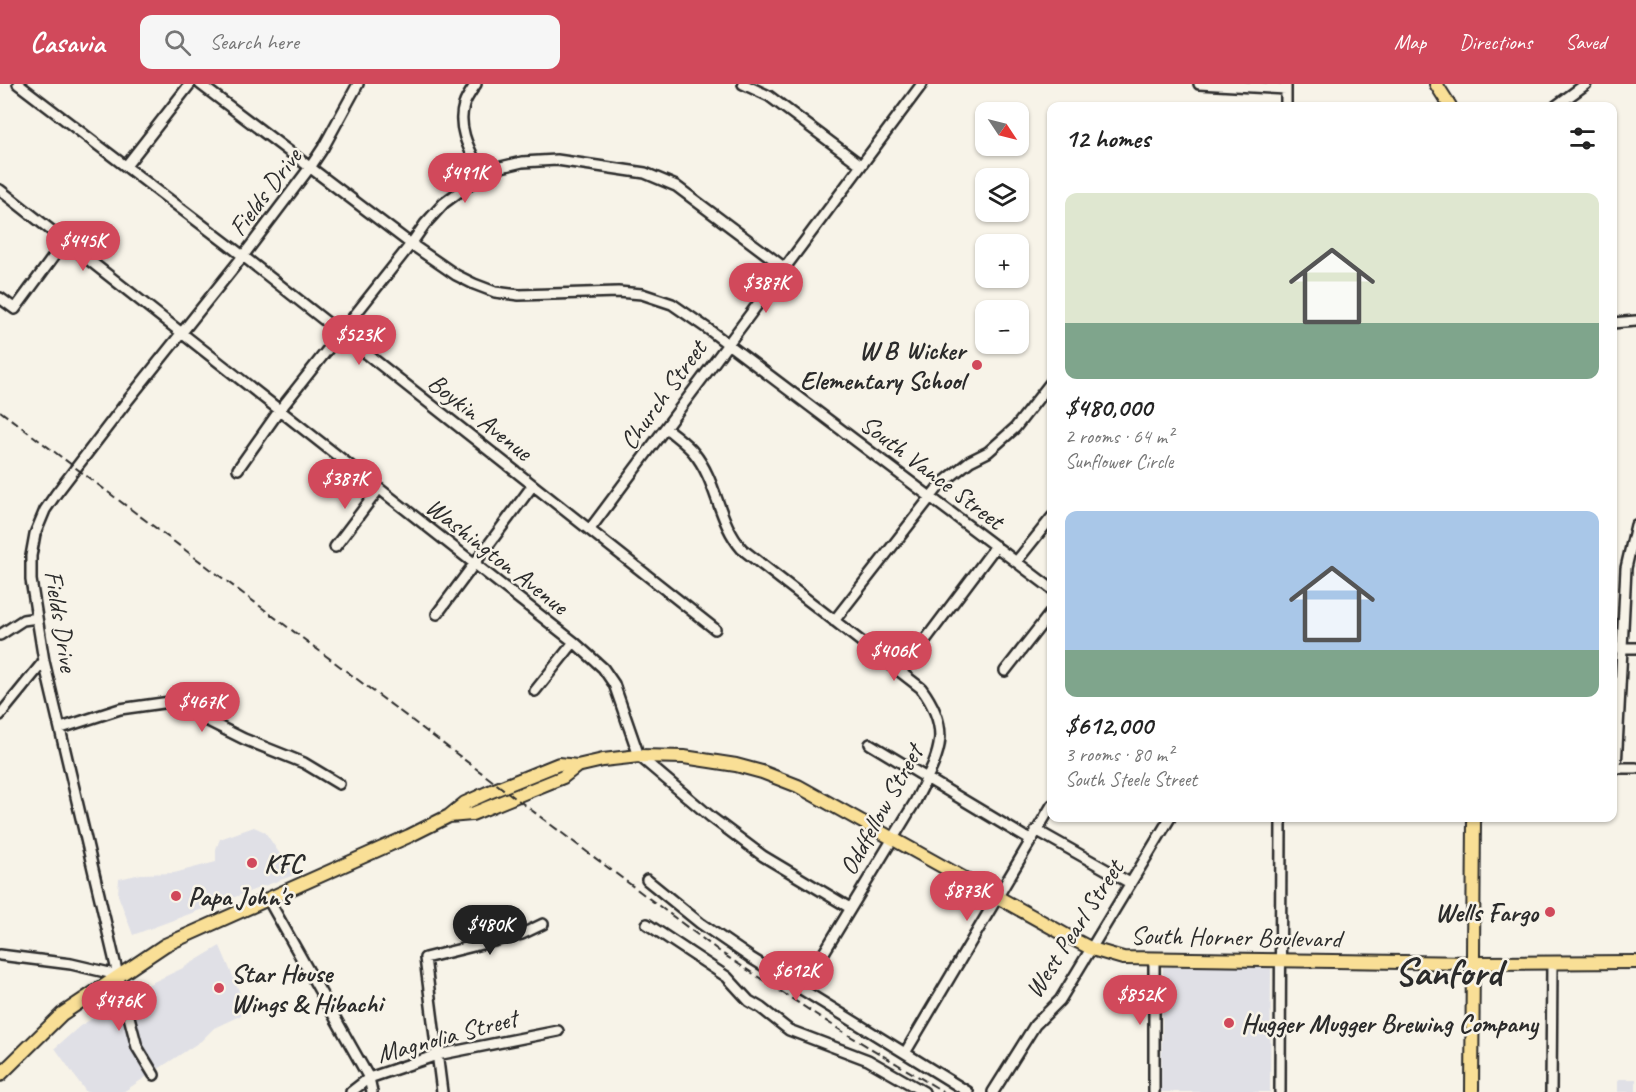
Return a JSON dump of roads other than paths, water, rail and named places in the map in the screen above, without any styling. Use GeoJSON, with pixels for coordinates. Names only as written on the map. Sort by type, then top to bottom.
{"type":"FeatureCollection","features":[{"type":"Feature","properties":{"kind":"main road"},"geometry":{"type":"LineString","coordinates":[[1436,84],[1447,102]]}},
{"type":"Feature","properties":{"kind":"main road","name":"South Horner Boulevard"},"geometry":{"type":"LineString","coordinates":[[0,1075],[52,1022],[165,945],[450,816],[465,803],[533,774],[559,764],[577,766],[639,756],[706,760],[762,772],[818,796],[1092,949],[1123,958],[1473,963],[1636,962]]}},
{"type":"Feature","properties":{"kind":"main road"},"geometry":{"type":"LineString","coordinates":[[1472,1092],[1474,822]]}},
{"type":"Feature","properties":{"kind":"street","name":"Boykin Avenue"},"geometry":{"type":"LineString","coordinates":[[18,84],[243,256],[715,629]]}},
{"type":"Feature","properties":{"kind":"street"},"geometry":{"type":"LineString","coordinates":[[126,166],[190,84]]}},
{"type":"Feature","properties":{"kind":"street","name":"South Vance Street"},"geometry":{"type":"LineString","coordinates":[[200,84],[411,244],[456,275],[495,292],[519,295],[618,292],[642,294],[672,304],[727,343],[1047,585]]}},
{"type":"Feature","properties":{"kind":"street","name":"Fields Drive"},"geometry":{"type":"LineString","coordinates":[[154,1075],[137,1047],[44,661],[31,580],[31,556],[36,531],[45,510],[311,166],[329,139],[358,84]]}},
{"type":"Feature","properties":{"kind":"street"},"geometry":{"type":"LineString","coordinates":[[476,84],[464,105],[462,121],[469,149],[482,175]]}},
{"type":"Feature","properties":{"kind":"street"},"geometry":{"type":"LineString","coordinates":[[743,84],[769,96],[861,165]]}},
{"type":"Feature","properties":{"kind":"street","name":"Church Street"},"geometry":{"type":"LineString","coordinates":[[590,529],[922,84]]}},
{"type":"Feature","properties":{"kind":"street"},"geometry":{"type":"LineString","coordinates":[[1198,84],[1286,87]]}},
{"type":"Feature","properties":{"kind":"street"},"geometry":{"type":"LineString","coordinates":[[1561,102],[1586,84]]}},
{"type":"Feature","properties":{"kind":"street"},"geometry":{"type":"LineString","coordinates":[[238,469],[279,411],[425,224],[444,203],[482,175],[497,168],[522,162],[557,160],[645,173],[676,186],[785,268]]}},
{"type":"Feature","properties":{"kind":"street","name":"Washington Avenue"},"geometry":{"type":"LineString","coordinates":[[0,190],[378,490],[475,564],[603,668],[614,684],[639,756]]}},
{"type":"Feature","properties":{"kind":"street"},"geometry":{"type":"LineString","coordinates":[[0,298],[15,309],[65,241]]}},
{"type":"Feature","properties":{"kind":"street"},"geometry":{"type":"LineString","coordinates":[[1617,323],[1636,321]]}},
{"type":"Feature","properties":{"kind":"street"},"geometry":{"type":"LineString","coordinates":[[834,621],[940,485],[970,461],[988,452],[1015,428],[1047,387]]}},
{"type":"Feature","properties":{"kind":"street","name":"Oddfellow Street"},"geometry":{"type":"LineString","coordinates":[[666,428],[694,453],[714,491],[733,539],[749,555],[902,671],[921,688],[930,701],[940,725],[937,758],[927,778],[802,989]]}},
{"type":"Feature","properties":{"kind":"street"},"geometry":{"type":"LineString","coordinates":[[437,614],[533,485]]}},
{"type":"Feature","properties":{"kind":"street"},"geometry":{"type":"LineString","coordinates":[[335,547],[378,490]]}},
{"type":"Feature","properties":{"kind":"street"},"geometry":{"type":"LineString","coordinates":[[1016,562],[1047,523]]}},
{"type":"Feature","properties":{"kind":"street"},"geometry":{"type":"LineString","coordinates":[[1617,728],[1626,568],[1636,525]]}},
{"type":"Feature","properties":{"kind":"street"},"geometry":{"type":"LineString","coordinates":[[902,671],[996,546]]}},
{"type":"Feature","properties":{"kind":"street"},"geometry":{"type":"LineString","coordinates":[[1005,671],[1047,617]]}},
{"type":"Feature","properties":{"kind":"street"},"geometry":{"type":"LineString","coordinates":[[0,635],[23,620],[38,618]]}},
{"type":"Feature","properties":{"kind":"street"},"geometry":{"type":"LineString","coordinates":[[535,691],[573,642]]}},
{"type":"Feature","properties":{"kind":"street"},"geometry":{"type":"LineString","coordinates":[[1617,648],[1636,648]]}},
{"type":"Feature","properties":{"kind":"street"},"geometry":{"type":"LineString","coordinates":[[0,715],[44,661]]}},
{"type":"Feature","properties":{"kind":"street"},"geometry":{"type":"LineString","coordinates":[[61,728],[120,709],[170,702],[244,739],[304,763],[339,784]]}},
{"type":"Feature","properties":{"kind":"street"},"geometry":{"type":"LineString","coordinates":[[870,744],[1030,840]]}},
{"type":"Feature","properties":{"kind":"street"},"geometry":{"type":"LineString","coordinates":[[639,756],[711,817],[763,856],[850,908]]}},
{"type":"Feature","properties":{"kind":"street"},"geometry":{"type":"LineString","coordinates":[[1617,768],[1636,768]]}},
{"type":"Feature","properties":{"kind":"street"},"geometry":{"type":"LineString","coordinates":[[905,1053],[1047,813]]}},
{"type":"Feature","properties":{"kind":"street","name":"West Pearl Street"},"geometry":{"type":"LineString","coordinates":[[993,1092],[1035,1025],[1060,1000],[1168,822]]}},
{"type":"Feature","properties":{"kind":"street"},"geometry":{"type":"LineString","coordinates":[[1280,1092],[1281,822]]}},
{"type":"Feature","properties":{"kind":"street"},"geometry":{"type":"LineString","coordinates":[[1036,830],[1130,883]]}},
{"type":"Feature","properties":{"kind":"street"},"geometry":{"type":"LineString","coordinates":[[647,880],[709,929],[751,958],[905,1053],[950,1088],[968,1092]]}},
{"type":"Feature","properties":{"kind":"street"},"geometry":{"type":"LineString","coordinates":[[268,899],[369,1078],[372,1092]]}},
{"type":"Feature","properties":{"kind":"street"},"geometry":{"type":"LineString","coordinates":[[442,1092],[425,958],[522,934],[543,924]]}},
{"type":"Feature","properties":{"kind":"street"},"geometry":{"type":"LineString","coordinates":[[647,924],[727,977],[749,1001],[789,1030],[868,1060],[924,1092]]}},
{"type":"Feature","properties":{"kind":"street"},"geometry":{"type":"LineString","coordinates":[[0,955],[70,964],[118,975]]}},
{"type":"Feature","properties":{"kind":"street"},"geometry":{"type":"LineString","coordinates":[[1154,960],[1154,1092]]}},
{"type":"Feature","properties":{"kind":"street"},"geometry":{"type":"LineString","coordinates":[[1551,1092],[1552,962]]}},
{"type":"Feature","properties":{"kind":"street","name":"Magnolia Street"},"geometry":{"type":"LineString","coordinates":[[351,1092],[369,1078],[437,1055],[558,1031]]}},
{"type":"Feature","properties":{"kind":"railway"},"geometry":{"type":"LineString","coordinates":[[0,411],[723,954],[840,1030],[944,1092]]}},
{"type":"Feature","properties":{"kind":"place","name":"W B Wicker Elementary School"},"geometry":{"type":"Point","coordinates":[977,365]}},
{"type":"Feature","properties":{"kind":"place","name":"KFC"},"geometry":{"type":"Point","coordinates":[252,863]}},
{"type":"Feature","properties":{"kind":"place","name":"Papa John's"},"geometry":{"type":"Point","coordinates":[176,896]}},
{"type":"Feature","properties":{"kind":"place","name":"Wells Fargo"},"geometry":{"type":"Point","coordinates":[1550,912]}},
{"type":"Feature","properties":{"kind":"place","name":"Star House Wings & Hibachi"},"geometry":{"type":"Point","coordinates":[219,988]}},
{"type":"Feature","properties":{"kind":"place","name":"Hugger Mugger Brewing Company"},"geometry":{"type":"Point","coordinates":[1229,1023]}},
{"type":"Feature","properties":{"kind":"district","name":"Sanford"},"geometry":{"type":"Point","coordinates":[1448,972]}}]}
